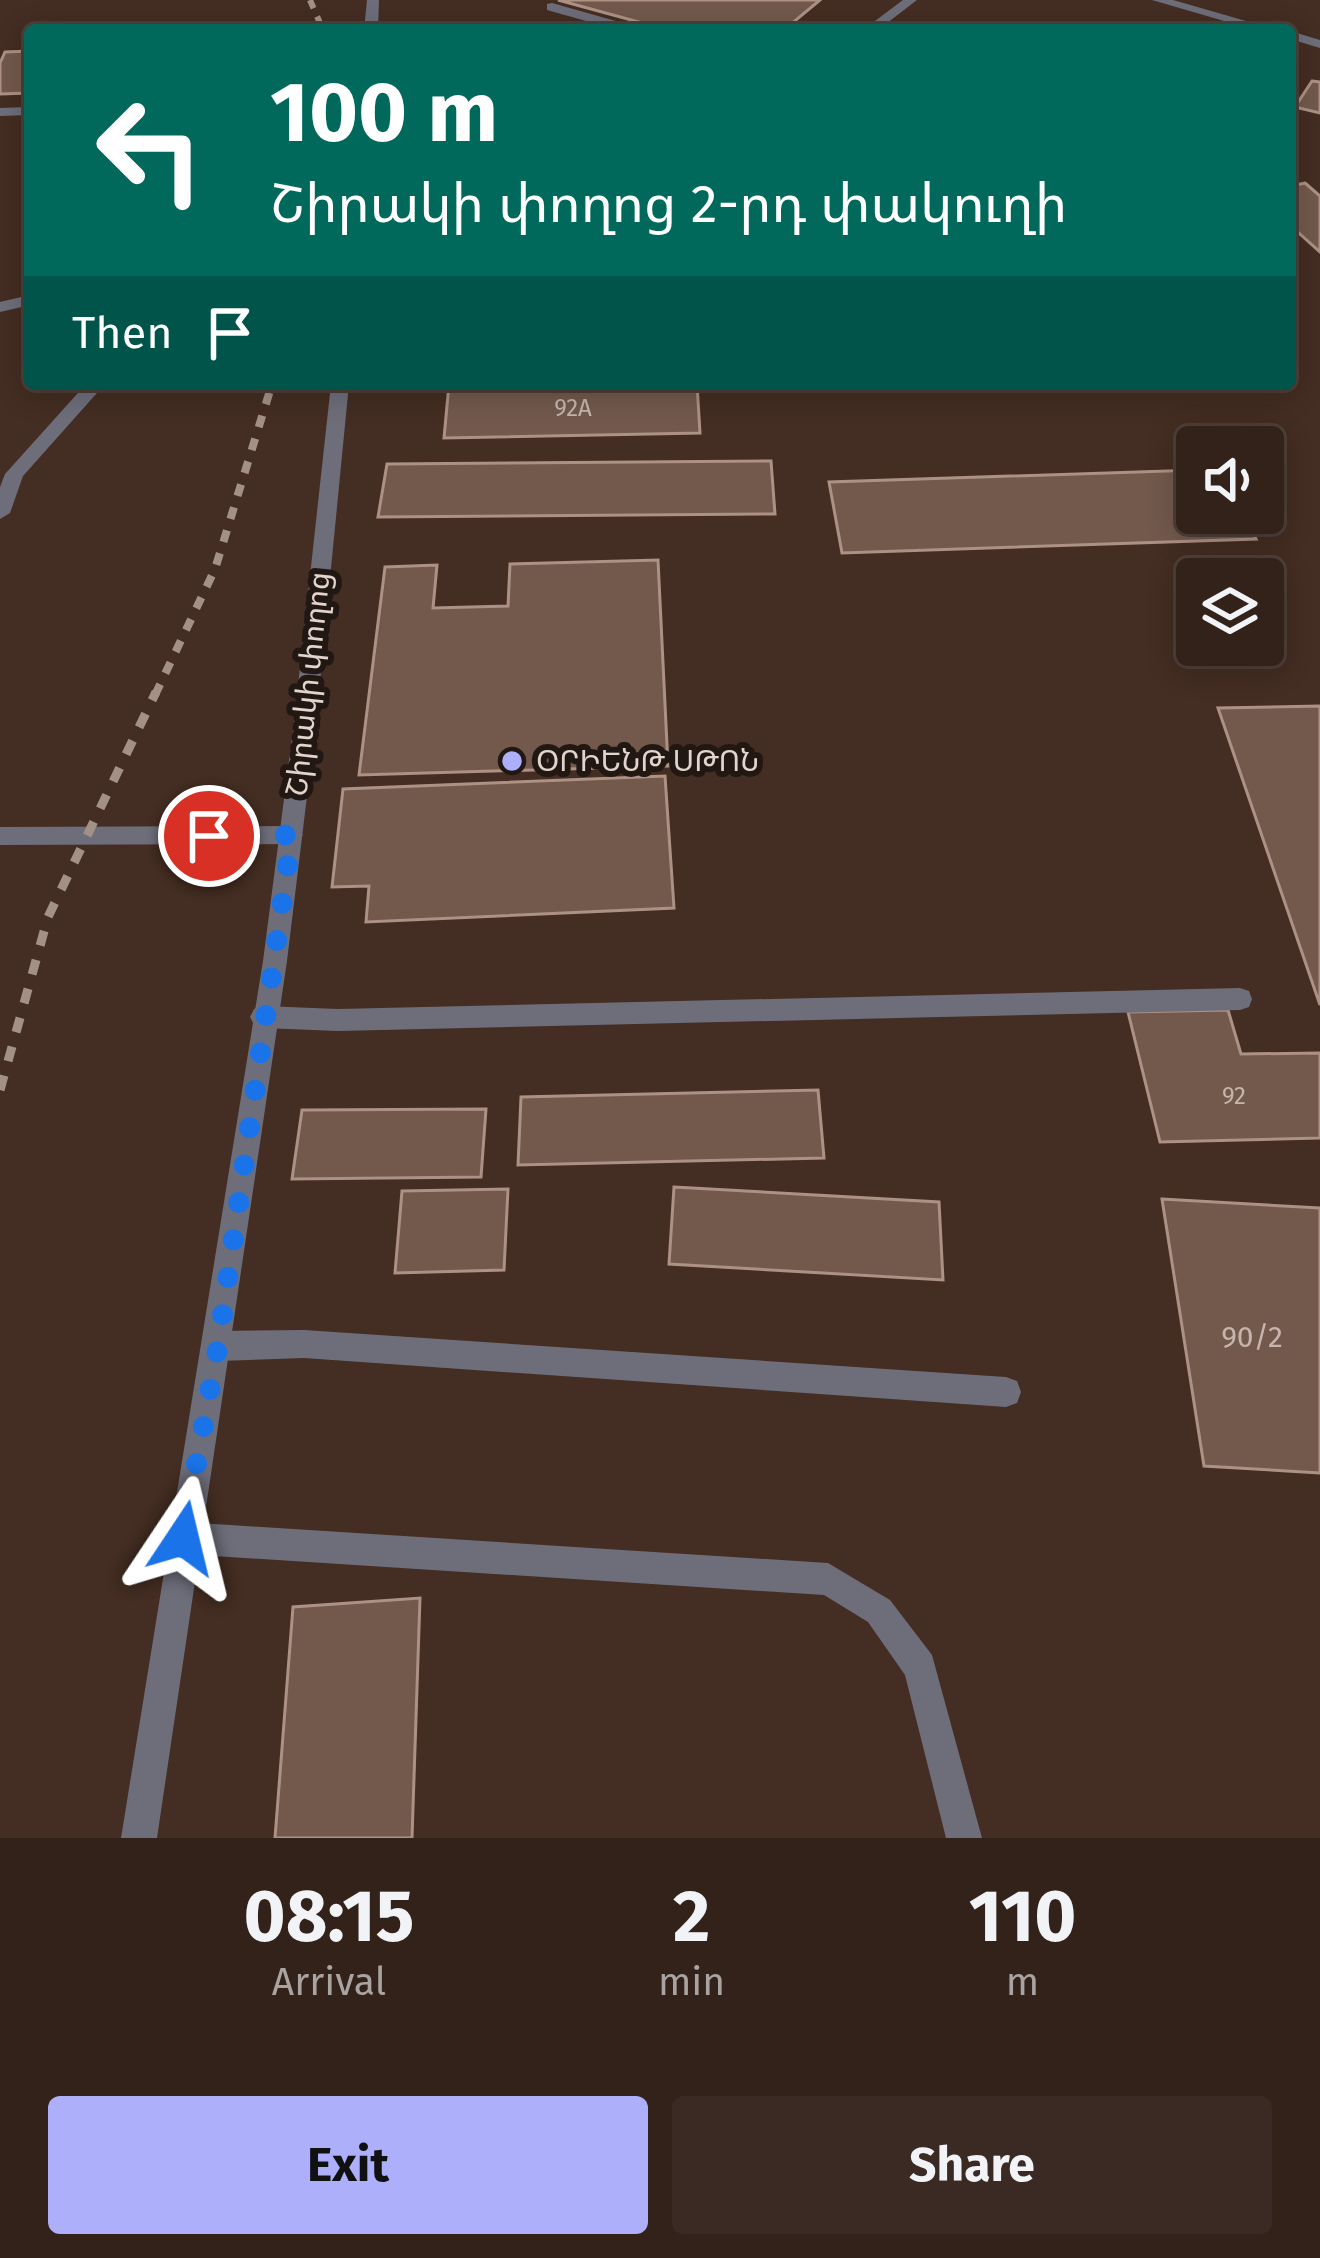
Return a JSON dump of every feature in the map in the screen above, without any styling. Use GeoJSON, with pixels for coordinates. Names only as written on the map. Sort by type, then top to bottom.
{"type":"FeatureCollection","features":[{"type":"Feature","properties":{"kind":"street"},"geometry":{"type":"LineString","coordinates":[[878,24],[911,0]]}},
{"type":"Feature","properties":{"kind":"street"},"geometry":{"type":"LineString","coordinates":[[1158,0],[1248,24]]}},
{"type":"Feature","properties":{"kind":"street"},"geometry":{"type":"LineString","coordinates":[[552,7],[611,24]]}},
{"type":"Feature","properties":{"kind":"street"},"geometry":{"type":"LineString","coordinates":[[0,514],[14,474],[91,390]]}},
{"type":"Feature","properties":{"kind":"street","name":"Շիրակի փողոց"},"geometry":{"type":"LineString","coordinates":[[139,1838],[183,1538],[218,1346],[292,835],[339,390]]}},
{"type":"Feature","properties":{"kind":"street"},"geometry":{"type":"LineString","coordinates":[[0,836],[292,835]]}},
{"type":"Feature","properties":{"kind":"street"},"geometry":{"type":"LineString","coordinates":[[263,1017],[338,1020],[1240,998]]}},
{"type":"Feature","properties":{"kind":"street"},"geometry":{"type":"LineString","coordinates":[[218,1346],[304,1344],[1006,1392]]}},
{"type":"Feature","properties":{"kind":"street"},"geometry":{"type":"LineString","coordinates":[[183,1538],[828,1579],[879,1611],[920,1667],[964,1838]]}},
{"type":"Feature","properties":{"kind":"building"},"geometry":{"type":"Polygon","coordinates":[[[558,0],[820,0],[791,24],[646,24],[558,0]]]}},
{"type":"Feature","properties":{"kind":"building"},"geometry":{"type":"Polygon","coordinates":[[[24,51],[24,93],[0,94],[0,63],[5,52],[24,51]]]}},
{"type":"Feature","properties":{"kind":"building"},"geometry":{"type":"Polygon","coordinates":[[[1312,81],[1320,82],[1320,113],[1296,105],[1312,81]]]}},
{"type":"Feature","properties":{"kind":"building"},"geometry":{"type":"Polygon","coordinates":[[[1305,183],[1320,196],[1320,252],[1296,230],[1296,185],[1305,183]]]}},
{"type":"Feature","properties":{"kind":"building"},"geometry":{"type":"Polygon","coordinates":[[[448,390],[697,390],[700,433],[444,438],[448,390]]]}},
{"type":"Feature","properties":{"kind":"building"},"geometry":{"type":"Polygon","coordinates":[[[771,461],[775,514],[378,517],[387,464],[771,461]]]}},
{"type":"Feature","properties":{"kind":"building"},"geometry":{"type":"Polygon","coordinates":[[[1176,471],[1176,534],[1254,534],[1256,539],[842,553],[829,482],[1176,471]]]}},
{"type":"Feature","properties":{"kind":"building"},"geometry":{"type":"Polygon","coordinates":[[[658,560],[668,766],[359,775],[385,567],[437,565],[433,608],[508,606],[510,564],[658,560]]]}},
{"type":"Feature","properties":{"kind":"building"},"geometry":{"type":"Polygon","coordinates":[[[1320,706],[1320,1005],[1218,708],[1320,706]]]}},
{"type":"Feature","properties":{"kind":"building"},"geometry":{"type":"Polygon","coordinates":[[[665,776],[674,908],[366,922],[369,886],[332,887],[343,789],[665,776]]]}},
{"type":"Feature","properties":{"kind":"building"},"geometry":{"type":"Polygon","coordinates":[[[1228,1010],[1241,1054],[1320,1053],[1320,1138],[1160,1142],[1128,1012],[1228,1010]]]}},
{"type":"Feature","properties":{"kind":"building"},"geometry":{"type":"Polygon","coordinates":[[[818,1090],[824,1158],[518,1165],[521,1097],[818,1090]]]}},
{"type":"Feature","properties":{"kind":"building"},"geometry":{"type":"Polygon","coordinates":[[[486,1109],[481,1177],[292,1179],[302,1110],[486,1109]]]}},
{"type":"Feature","properties":{"kind":"building"},"geometry":{"type":"Polygon","coordinates":[[[674,1187],[939,1202],[943,1280],[669,1264],[674,1187]]]}},
{"type":"Feature","properties":{"kind":"building"},"geometry":{"type":"Polygon","coordinates":[[[508,1189],[504,1270],[395,1273],[402,1191],[508,1189]]]}},
{"type":"Feature","properties":{"kind":"building"},"geometry":{"type":"Polygon","coordinates":[[[1162,1199],[1320,1208],[1320,1473],[1204,1466],[1162,1199]]]}},
{"type":"Feature","properties":{"kind":"building"},"geometry":{"type":"Polygon","coordinates":[[[420,1598],[412,1838],[275,1838],[293,1607],[420,1598]]]}},
{"type":"Feature","properties":{"kind":"railway"},"geometry":{"type":"LineString","coordinates":[[310,0],[320,24]]}},
{"type":"Feature","properties":{"kind":"railway"},"geometry":{"type":"LineString","coordinates":[[155,695],[215,569],[270,390]]}},
{"type":"Feature","properties":{"kind":"railway"},"geometry":{"type":"LineString","coordinates":[[0,1090],[48,917],[156,692]]}},
{"type":"Feature","properties":{"kind":"place","name":"ՕՐԻԵՆԹ ՍԹՈՆ"},"geometry":{"type":"Point","coordinates":[512,761]}},
{"type":"Feature","properties":{"kind":"route"},"geometry":{"type":"LineString","coordinates":[[183,1538],[218,1346],[292,835],[209,836]]}}]}
